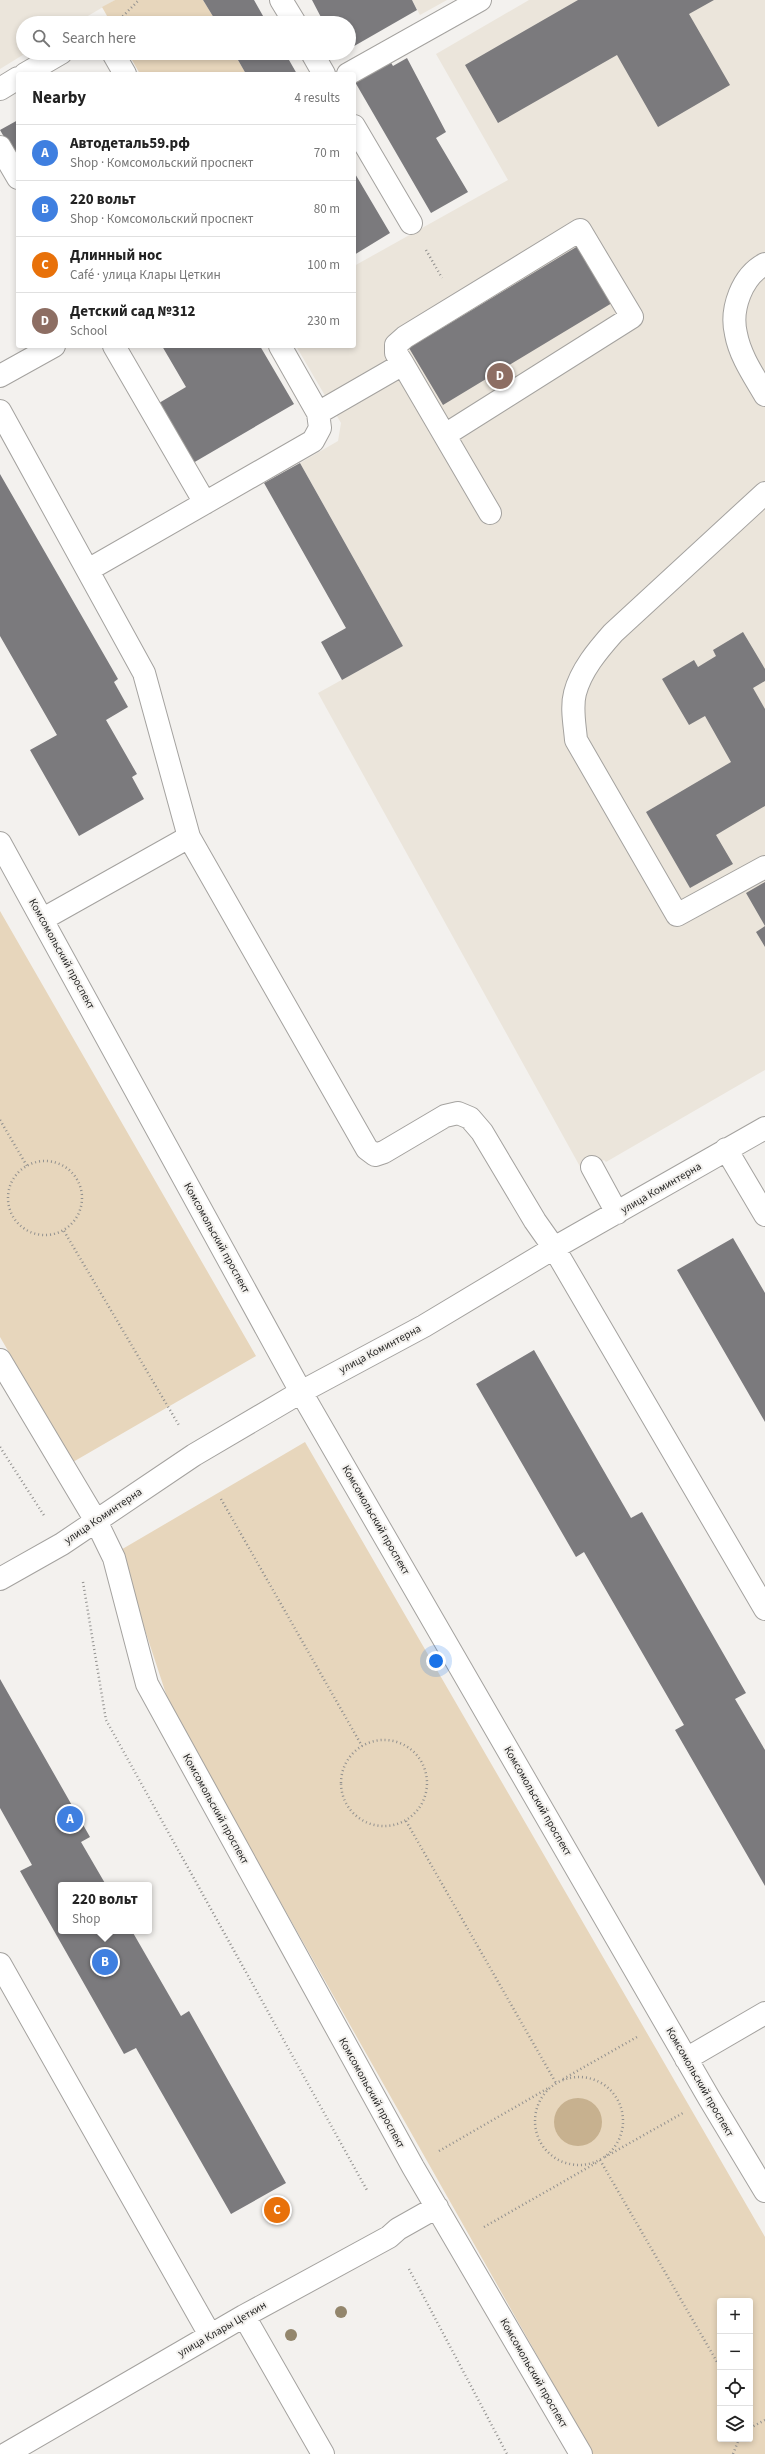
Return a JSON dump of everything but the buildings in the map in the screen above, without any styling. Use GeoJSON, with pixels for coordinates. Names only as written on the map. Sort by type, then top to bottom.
{"type":"FeatureCollection","features":[{"type":"Feature","properties":{"kind":"street"},"geometry":{"type":"LineString","coordinates":[[281,0],[291,16]]}},
{"type":"Feature","properties":{"kind":"street"},"geometry":{"type":"LineString","coordinates":[[352,72],[480,0]]}},
{"type":"Feature","properties":{"kind":"street"},"geometry":{"type":"LineString","coordinates":[[28,72],[49,60]]}},
{"type":"Feature","properties":{"kind":"street"},"geometry":{"type":"LineString","coordinates":[[117,60],[124,72]]}},
{"type":"Feature","properties":{"kind":"street"},"geometry":{"type":"LineString","coordinates":[[316,60],[323,72]]}},
{"type":"Feature","properties":{"kind":"street"},"geometry":{"type":"LineString","coordinates":[[0,89],[16,79]]}},
{"type":"Feature","properties":{"kind":"street"},"geometry":{"type":"LineString","coordinates":[[356,129],[411,223]]}},
{"type":"Feature","properties":{"kind":"street"},"geometry":{"type":"LineString","coordinates":[[0,147],[16,175]]}},
{"type":"Feature","properties":{"kind":"street"},"geometry":{"type":"LineString","coordinates":[[445,435],[632,317],[580,230],[405,337],[396,345],[396,353],[490,513]]}},
{"type":"Feature","properties":{"kind":"street"},"geometry":{"type":"LineString","coordinates":[[765,264],[744,283],[736,305],[735,333],[748,365],[765,396]]}},
{"type":"Feature","properties":{"kind":"street"},"geometry":{"type":"LineString","coordinates":[[0,376],[50,348]]}},
{"type":"Feature","properties":{"kind":"street"},"geometry":{"type":"LineString","coordinates":[[115,348],[205,503]]}},
{"type":"Feature","properties":{"kind":"street"},"geometry":{"type":"LineString","coordinates":[[88,570],[313,442],[320,428],[318,413],[281,348]]}},
{"type":"Feature","properties":{"kind":"street"},"geometry":{"type":"LineString","coordinates":[[318,413],[403,364]]}},
{"type":"Feature","properties":{"kind":"street"},"geometry":{"type":"LineString","coordinates":[[0,412],[144,673],[188,837],[367,1149],[375,1155],[384,1152],[445,1116],[458,1113],[470,1118],[482,1132],[535,1221],[554,1248],[765,1609]]}},
{"type":"Feature","properties":{"kind":"street"},"geometry":{"type":"LineString","coordinates":[[765,492],[608,638],[591,658],[574,693],[574,717],[576,740],[677,915],[765,868]]}},
{"type":"Feature","properties":{"kind":"street"},"geometry":{"type":"LineString","coordinates":[[42,919],[188,837]]}},
{"type":"Feature","properties":{"kind":"street","name":"Комсомольский проспект"},"geometry":{"type":"LineString","coordinates":[[0,843],[301,1392],[686,2059],[765,2191]]}},
{"type":"Feature","properties":{"kind":"street","name":"улица Коминтерна"},"geometry":{"type":"LineString","coordinates":[[0,1579],[62,1544],[194,1455],[301,1392],[424,1326],[554,1248],[618,1213],[765,1128]]}},
{"type":"Feature","properties":{"kind":"street"},"geometry":{"type":"LineString","coordinates":[[726,1150],[765,1215]]}},
{"type":"Feature","properties":{"kind":"street"},"geometry":{"type":"LineString","coordinates":[[592,1167],[618,1213]]}},
{"type":"Feature","properties":{"kind":"street","name":"Комсомольский проспект"},"geometry":{"type":"LineString","coordinates":[[0,1360],[96,1521],[114,1558],[147,1684],[409,2160],[581,2454]]}},
{"type":"Feature","properties":{"kind":"street"},"geometry":{"type":"LineString","coordinates":[[0,1964],[210,2335]]}},
{"type":"Feature","properties":{"kind":"street"},"geometry":{"type":"LineString","coordinates":[[686,2059],[765,2013]]}},
{"type":"Feature","properties":{"kind":"street","name":"улица Клары Цеткин"},"geometry":{"type":"LineString","coordinates":[[12,2453],[210,2335],[389,2237],[437,2207]]}},
{"type":"Feature","properties":{"kind":"street"},"geometry":{"type":"LineString","coordinates":[[244,2316],[323,2454]]}},
{"type":"Feature","properties":{"kind":"path"},"geometry":{"type":"LineString","coordinates":[[123,16],[139,0]]}},
{"type":"Feature","properties":{"kind":"path"},"geometry":{"type":"LineString","coordinates":[[411,223],[458,305]]}},
{"type":"Feature","properties":{"kind":"path"},"geometry":{"type":"LineString","coordinates":[[0,1120],[27,1166]]}},
{"type":"Feature","properties":{"kind":"path"},"geometry":{"type":"LineString","coordinates":[[41,1162],[55,1162],[68,1169],[78,1180],[83,1194],[82,1208],[75,1221],[64,1231],[50,1236],[36,1234],[23,1229],[13,1217],[8,1204],[9,1189],[16,1176],[27,1166],[41,1162]]}},
{"type":"Feature","properties":{"kind":"path"},"geometry":{"type":"LineString","coordinates":[[64,1231],[181,1429]]}},
{"type":"Feature","properties":{"kind":"path"},"geometry":{"type":"LineString","coordinates":[[0,1447],[48,1521]]}},
{"type":"Feature","properties":{"kind":"path"},"geometry":{"type":"LineString","coordinates":[[221,1499],[362,1746]]}},
{"type":"Feature","properties":{"kind":"path"},"geometry":{"type":"LineString","coordinates":[[84,1582],[106,1720],[368,2192]]}},
{"type":"Feature","properties":{"kind":"path"},"geometry":{"type":"LineString","coordinates":[[377,1741],[392,1741],[406,1746],[417,1755],[425,1769],[428,1783],[425,1798],[417,1811],[406,1820],[392,1826],[377,1826],[363,1821],[351,1811],[344,1798],[341,1784],[344,1769],[351,1756],[362,1746],[377,1741]]}},
{"type":"Feature","properties":{"kind":"path"},"geometry":{"type":"LineString","coordinates":[[406,1820],[556,2083]]}},
{"type":"Feature","properties":{"kind":"path"},"geometry":{"type":"LineString","coordinates":[[435,2154],[556,2083],[665,2022]]}},
{"type":"Feature","properties":{"kind":"path"},"geometry":{"type":"LineString","coordinates":[[572,2077],[590,2078],[606,2086],[617,2099],[623,2116],[621,2133],[614,2149],[600,2160],[584,2165],[566,2164],[551,2156],[540,2143],[534,2127],[535,2110],[543,2094],[556,2083],[572,2077]]}},
{"type":"Feature","properties":{"kind":"path"},"geometry":{"type":"LineString","coordinates":[[480,2230],[709,2098]]}},
{"type":"Feature","properties":{"kind":"path"},"geometry":{"type":"LineString","coordinates":[[600,2160],[717,2362]]}},
{"type":"Feature","properties":{"kind":"path"},"geometry":{"type":"LineString","coordinates":[[409,2269],[507,2454]]}},
{"type":"Feature","properties":{"kind":"path"},"geometry":{"type":"LineString","coordinates":[[754,2425],[765,2420]]}},
{"type":"Feature","properties":{"kind":"path"},"geometry":{"type":"LineString","coordinates":[[732,2454],[738,2442]]}},
{"type":"Feature","properties":{"kind":"shaded area"},"geometry":{"type":"Polygon","coordinates":[[[0,0],[115,0],[88,16],[16,16],[16,59],[0,69],[0,0]]]}},
{"type":"Feature","properties":{"kind":"shaded area"},"geometry":{"type":"Polygon","coordinates":[[[115,0],[203,0],[213,16],[107,16],[102,7],[115,0]]]}},
{"type":"Feature","properties":{"kind":"shaded area"},"geometry":{"type":"Polygon","coordinates":[[[412,0],[447,0],[420,15],[412,0]]]}},
{"type":"Feature","properties":{"kind":"shaded area"},"geometry":{"type":"Polygon","coordinates":[[[529,0],[765,0],[765,1070],[606,1162],[604,1160],[583,1172],[318,693],[403,646],[300,463],[338,441],[341,423],[297,348],[356,348],[356,265],[508,180],[436,54],[529,0]]]}},
{"type":"Feature","properties":{"kind":"shaded area"},"geometry":{"type":"Polygon","coordinates":[[[132,60],[238,60],[245,72],[139,72],[132,60]]]}},
{"type":"Feature","properties":{"kind":"shaded area"},"geometry":{"type":"Polygon","coordinates":[[[0,911],[256,1356],[73,1462],[0,1337],[0,911]]]}},
{"type":"Feature","properties":{"kind":"shaded area"},"geometry":{"type":"Polygon","coordinates":[[[305,1442],[765,2237],[765,2454],[593,2454],[179,1723],[168,1700],[119,1551],[305,1442]]]}},
{"type":"Feature","properties":{"kind":"shaded area"},"geometry":{"type":"Polygon","coordinates":[[[578,2098],[587,2100],[595,2105],[600,2113],[602,2122],[600,2131],[595,2139],[587,2144],[578,2146],[569,2144],[561,2139],[556,2131],[554,2122],[556,2113],[561,2105],[569,2100],[578,2098]]]}},
{"type":"Feature","properties":{"kind":"place","name":"Детский сад №312"},"geometry":{"type":"Point","coordinates":[500,376]}},
{"type":"Feature","properties":{"kind":"place","name":"Автодеталь59.рф"},"geometry":{"type":"Point","coordinates":[70,1819]}},
{"type":"Feature","properties":{"kind":"place","name":"220 вольт"},"geometry":{"type":"Point","coordinates":[105,1962]}},
{"type":"Feature","properties":{"kind":"place","name":"Длинный нос"},"geometry":{"type":"Point","coordinates":[277,2210]}}]}
